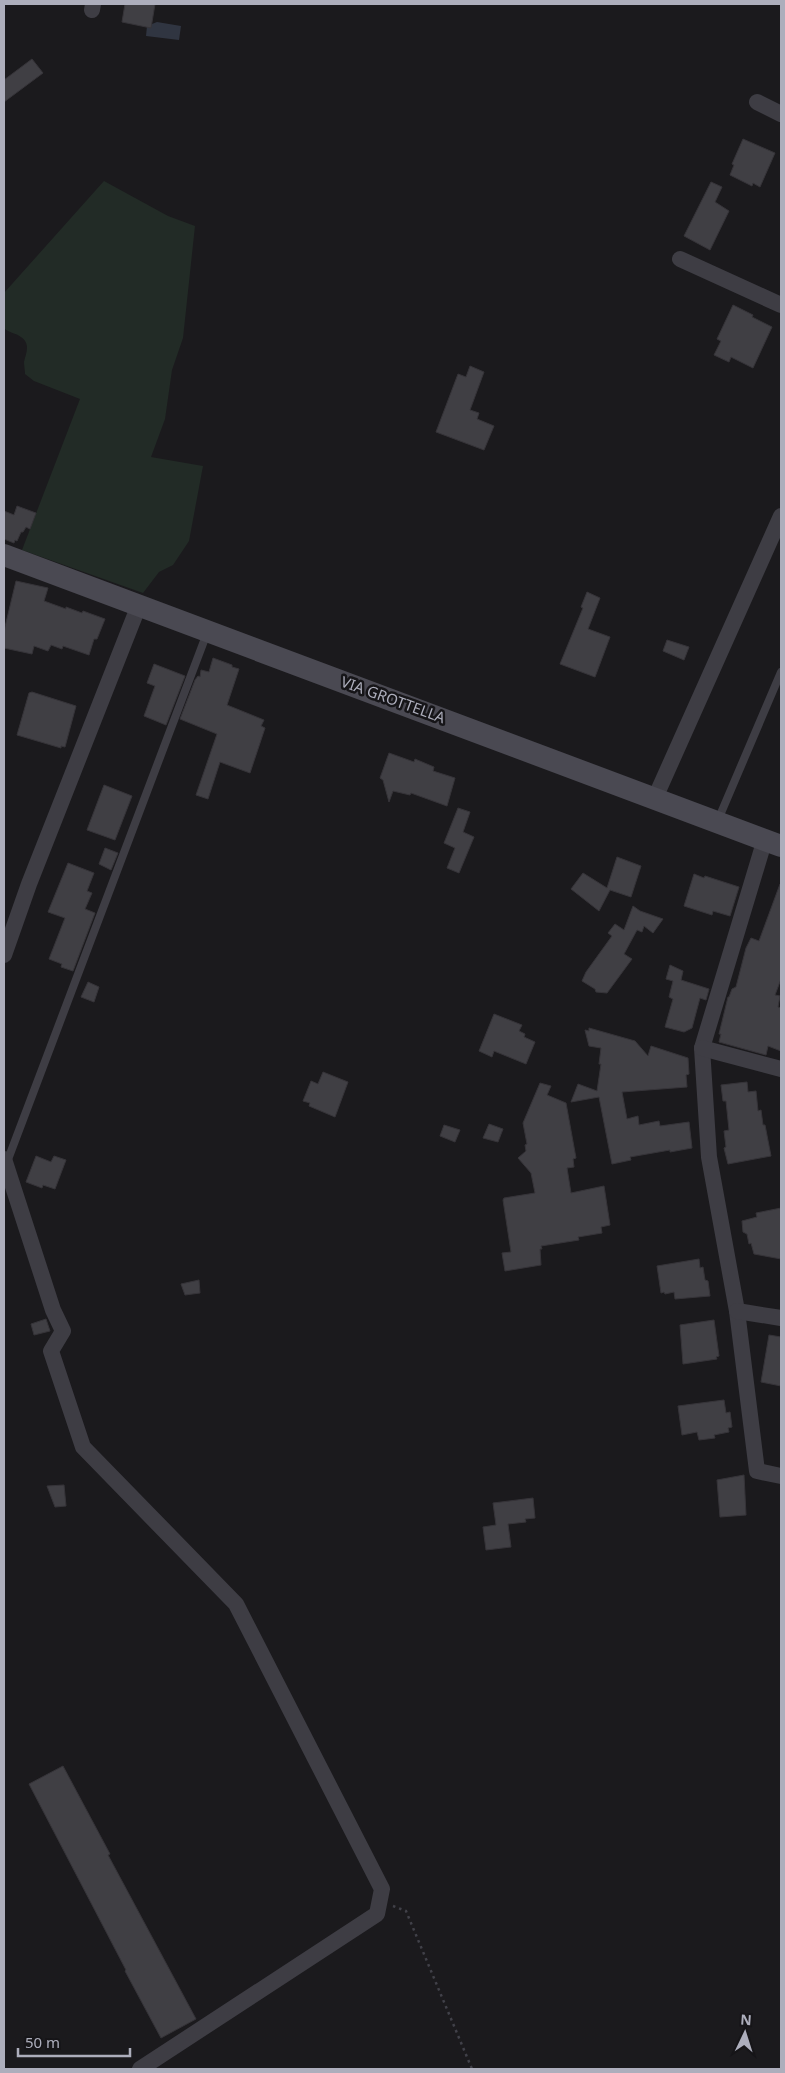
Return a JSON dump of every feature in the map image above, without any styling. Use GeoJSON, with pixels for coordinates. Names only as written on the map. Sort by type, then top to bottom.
{"type":"FeatureCollection","features":[{"type":"Feature","properties":{"kind":"street"},"geometry":{"type":"LineString","coordinates":[[757,102],[781,114]]}},
{"type":"Feature","properties":{"kind":"street"},"geometry":{"type":"LineString","coordinates":[[680,259],[781,305]]}},
{"type":"Feature","properties":{"kind":"street"},"geometry":{"type":"LineString","coordinates":[[655,798],[781,516]]}},
{"type":"Feature","properties":{"kind":"street","name":"VIA GROTTELLA"},"geometry":{"type":"LineString","coordinates":[[4,555],[773,842]]}},
{"type":"Feature","properties":{"kind":"street"},"geometry":{"type":"LineString","coordinates":[[4,955],[29,884],[139,605]]}},
{"type":"Feature","properties":{"kind":"street"},"geometry":{"type":"LineString","coordinates":[[773,842],[702,1048],[709,1157],[737,1311],[757,1472],[781,1476]]}},
{"type":"Feature","properties":{"kind":"street"},"geometry":{"type":"LineString","coordinates":[[702,1048],[781,1069]]}},
{"type":"Feature","properties":{"kind":"street"},"geometry":{"type":"LineString","coordinates":[[4,1163],[53,1310],[62,1330],[51,1351],[83,1447],[236,1604],[382,1889],[377,1914],[140,2069]]}},
{"type":"Feature","properties":{"kind":"street"},"geometry":{"type":"LineString","coordinates":[[737,1311],[781,1318]]}},
{"type":"Feature","properties":{"kind":"lane"},"geometry":{"type":"LineString","coordinates":[[4,1163],[208,631]]}},
{"type":"Feature","properties":{"kind":"lane"},"geometry":{"type":"LineString","coordinates":[[718,821],[781,672]]}},
{"type":"Feature","properties":{"kind":"path"},"geometry":{"type":"LineString","coordinates":[[380,1900],[406,1911],[472,2069]]}},
{"type":"Feature","properties":{"kind":"shaded area"},"geometry":{"type":"Polygon","coordinates":[[[104,181],[168,216],[195,226],[183,338],[172,370],[165,419],[151,457],[203,466],[189,541],[173,565],[159,572],[143,593],[22,550],[80,399],[34,381],[25,374],[24,362],[27,346],[21,337],[4,328],[4,293],[104,181]]]}},
{"type":"Feature","properties":{"kind":"water"},"geometry":{"type":"Polygon","coordinates":[[[157,22],[181,26],[179,40],[146,36],[147,26],[157,22]]]}},
{"type":"Feature","properties":{"kind":"building"},"geometry":{"type":"Polygon","coordinates":[[[125,4],[155,4],[151,28],[122,22],[125,4]]]}},
{"type":"Feature","properties":{"kind":"building"},"geometry":{"type":"Polygon","coordinates":[[[32,59],[43,73],[4,102],[4,80],[32,59]]]}},
{"type":"Feature","properties":{"kind":"building"},"geometry":{"type":"Polygon","coordinates":[[[743,139],[775,153],[760,187],[753,183],[752,186],[730,175],[734,165],[732,164],[743,139]]]}},
{"type":"Feature","properties":{"kind":"building"},"geometry":{"type":"Polygon","coordinates":[[[711,182],[722,187],[715,202],[729,211],[710,250],[684,236],[711,182]]]}},
{"type":"Feature","properties":{"kind":"building"},"geometry":{"type":"Polygon","coordinates":[[[733,305],[772,327],[753,368],[731,357],[729,362],[714,355],[721,341],[717,339],[733,305]]]}},
{"type":"Feature","properties":{"kind":"building"},"geometry":{"type":"Polygon","coordinates":[[[470,366],[484,372],[470,410],[479,413],[477,419],[494,426],[484,450],[436,432],[458,374],[466,377],[470,366]]]}},
{"type":"Feature","properties":{"kind":"building"},"geometry":{"type":"Polygon","coordinates":[[[17,506],[36,513],[30,529],[26,527],[14,543],[4,539],[4,511],[14,515],[17,506]]]}},
{"type":"Feature","properties":{"kind":"building"},"geometry":{"type":"Polygon","coordinates":[[[16,581],[48,588],[44,601],[105,619],[97,639],[94,639],[89,655],[63,646],[62,649],[51,645],[48,651],[34,646],[32,654],[4,648],[4,631],[16,581]]]}},
{"type":"Feature","properties":{"kind":"building"},"geometry":{"type":"Polygon","coordinates":[[[587,592],[600,598],[588,629],[610,637],[595,677],[560,664],[583,608],[581,607],[587,592]]]}},
{"type":"Feature","properties":{"kind":"building"},"geometry":{"type":"Polygon","coordinates":[[[667,640],[689,647],[684,660],[663,651],[667,640]]]}},
{"type":"Feature","properties":{"kind":"building"},"geometry":{"type":"Polygon","coordinates":[[[213,658],[239,669],[227,705],[264,720],[261,726],[265,728],[250,773],[220,762],[208,799],[196,795],[217,734],[180,719],[195,680],[198,676],[200,677],[201,670],[209,672],[213,658]]]}},
{"type":"Feature","properties":{"kind":"building"},"geometry":{"type":"Polygon","coordinates":[[[154,664],[185,676],[166,725],[144,716],[155,686],[147,683],[154,664]]]}},
{"type":"Feature","properties":{"kind":"building"},"geometry":{"type":"Polygon","coordinates":[[[32,692],[76,706],[65,747],[61,746],[61,748],[17,735],[29,693],[32,692]]]}},
{"type":"Feature","properties":{"kind":"building"},"geometry":{"type":"Polygon","coordinates":[[[389,753],[414,762],[415,759],[434,767],[433,771],[455,778],[447,806],[411,793],[410,795],[393,791],[389,802],[383,780],[380,778],[389,753]]]}},
{"type":"Feature","properties":{"kind":"building"},"geometry":{"type":"Polygon","coordinates":[[[104,785],[132,796],[115,840],[87,830],[104,785]]]}},
{"type":"Feature","properties":{"kind":"building"},"geometry":{"type":"Polygon","coordinates":[[[458,808],[470,812],[463,832],[474,837],[459,873],[447,868],[455,848],[444,843],[458,808]]]}},
{"type":"Feature","properties":{"kind":"building"},"geometry":{"type":"Polygon","coordinates":[[[105,848],[118,853],[111,870],[99,864],[105,848]]]}},
{"type":"Feature","properties":{"kind":"building"},"geometry":{"type":"Polygon","coordinates":[[[617,857],[641,866],[631,897],[610,890],[599,911],[571,889],[583,873],[607,888],[617,857]]]}},
{"type":"Feature","properties":{"kind":"building"},"geometry":{"type":"Polygon","coordinates":[[[68,863],[94,873],[87,891],[92,893],[85,909],[95,913],[73,971],[61,967],[62,964],[49,959],[65,918],[48,912],[68,863]]]}},
{"type":"Feature","properties":{"kind":"building"},"geometry":{"type":"Polygon","coordinates":[[[694,874],[739,887],[730,916],[713,911],[712,915],[684,906],[694,874]]]}},
{"type":"Feature","properties":{"kind":"building"},"geometry":{"type":"Polygon","coordinates":[[[780,884],[781,979],[775,995],[780,996],[778,1007],[781,1008],[781,1051],[768,1046],[766,1055],[719,1042],[721,1034],[719,1034],[728,997],[732,989],[736,987],[746,948],[751,938],[759,941],[780,884]]]}},
{"type":"Feature","properties":{"kind":"building"},"geometry":{"type":"Polygon","coordinates":[[[633,906],[640,911],[663,919],[653,933],[644,926],[642,932],[637,930],[624,954],[632,959],[607,993],[596,992],[595,989],[582,981],[586,972],[612,936],[608,933],[615,924],[624,930],[633,906]]]}},
{"type":"Feature","properties":{"kind":"building"},"geometry":{"type":"Polygon","coordinates":[[[670,965],[683,971],[681,980],[709,989],[706,1000],[700,998],[692,1028],[684,1032],[665,1027],[673,999],[669,997],[673,981],[666,979],[670,965]]]}},
{"type":"Feature","properties":{"kind":"building"},"geometry":{"type":"Polygon","coordinates":[[[88,982],[99,987],[94,1002],[81,997],[88,982]]]}},
{"type":"Feature","properties":{"kind":"building"},"geometry":{"type":"Polygon","coordinates":[[[494,1014],[522,1025],[519,1031],[525,1034],[524,1037],[535,1042],[526,1064],[494,1051],[492,1057],[479,1051],[494,1014]]]}},
{"type":"Feature","properties":{"kind":"building"},"geometry":{"type":"Polygon","coordinates":[[[589,1028],[635,1041],[648,1056],[651,1046],[688,1058],[689,1074],[686,1075],[687,1087],[622,1092],[627,1119],[638,1116],[639,1125],[659,1121],[660,1126],[689,1122],[692,1148],[630,1157],[631,1160],[612,1164],[599,1097],[571,1102],[578,1084],[597,1091],[601,1048],[589,1046],[585,1030],[589,1031],[589,1028]]]}},
{"type":"Feature","properties":{"kind":"building"},"geometry":{"type":"Polygon","coordinates":[[[323,1072],[348,1082],[335,1117],[309,1106],[310,1103],[303,1101],[311,1081],[318,1084],[323,1072]]]}},
{"type":"Feature","properties":{"kind":"building"},"geometry":{"type":"Polygon","coordinates":[[[747,1082],[748,1092],[756,1091],[758,1111],[761,1110],[771,1156],[728,1164],[724,1148],[726,1147],[724,1131],[729,1130],[726,1101],[723,1101],[721,1085],[747,1082]]]}},
{"type":"Feature","properties":{"kind":"building"},"geometry":{"type":"Polygon","coordinates":[[[540,1083],[551,1086],[547,1095],[566,1103],[576,1158],[573,1159],[574,1167],[567,1168],[571,1193],[604,1186],[610,1225],[601,1227],[602,1233],[578,1237],[579,1240],[541,1246],[541,1265],[505,1271],[502,1253],[511,1252],[503,1200],[504,1198],[535,1193],[531,1173],[518,1158],[526,1151],[525,1145],[527,1144],[523,1123],[540,1083]]]}},
{"type":"Feature","properties":{"kind":"building"},"geometry":{"type":"Polygon","coordinates":[[[489,1124],[503,1129],[498,1142],[483,1138],[489,1124]]]}},
{"type":"Feature","properties":{"kind":"building"},"geometry":{"type":"Polygon","coordinates":[[[444,1125],[460,1130],[455,1142],[440,1136],[444,1125]]]}},
{"type":"Feature","properties":{"kind":"building"},"geometry":{"type":"Polygon","coordinates":[[[36,1156],[51,1162],[54,1156],[66,1160],[55,1189],[43,1185],[42,1188],[26,1182],[36,1156]]]}},
{"type":"Feature","properties":{"kind":"building"},"geometry":{"type":"Polygon","coordinates":[[[781,1208],[781,1259],[754,1254],[747,1234],[743,1232],[742,1221],[757,1217],[756,1213],[781,1208]]]}},
{"type":"Feature","properties":{"kind":"building"},"geometry":{"type":"Polygon","coordinates":[[[699,1259],[700,1268],[703,1267],[705,1280],[708,1281],[710,1296],[675,1299],[674,1292],[661,1293],[657,1266],[699,1259]]]}},
{"type":"Feature","properties":{"kind":"building"},"geometry":{"type":"Polygon","coordinates":[[[199,1280],[200,1293],[185,1295],[181,1284],[199,1280]]]}},
{"type":"Feature","properties":{"kind":"building"},"geometry":{"type":"Polygon","coordinates":[[[46,1319],[50,1331],[34,1335],[31,1324],[46,1319]]]}},
{"type":"Feature","properties":{"kind":"building"},"geometry":{"type":"Polygon","coordinates":[[[714,1320],[719,1356],[716,1357],[717,1359],[683,1364],[680,1325],[714,1320]]]}},
{"type":"Feature","properties":{"kind":"building"},"geometry":{"type":"Polygon","coordinates":[[[769,1335],[781,1337],[781,1386],[761,1382],[769,1335]]]}},
{"type":"Feature","properties":{"kind":"building"},"geometry":{"type":"Polygon","coordinates":[[[724,1400],[726,1413],[730,1412],[732,1427],[728,1428],[729,1432],[714,1435],[715,1438],[699,1440],[697,1432],[682,1435],[678,1406],[724,1400]]]}},
{"type":"Feature","properties":{"kind":"building"},"geometry":{"type":"Polygon","coordinates":[[[744,1475],[746,1515],[720,1517],[717,1480],[744,1475]]]}},
{"type":"Feature","properties":{"kind":"building"},"geometry":{"type":"Polygon","coordinates":[[[64,1485],[66,1506],[55,1507],[47,1486],[64,1485]]]}},
{"type":"Feature","properties":{"kind":"building"},"geometry":{"type":"Polygon","coordinates":[[[533,1498],[535,1518],[525,1519],[526,1522],[508,1524],[511,1547],[486,1550],[483,1527],[496,1525],[493,1503],[533,1498]]]}},
{"type":"Feature","properties":{"kind":"building"},"geometry":{"type":"Polygon","coordinates":[[[63,1766],[110,1854],[108,1855],[196,2019],[161,2038],[29,1784],[63,1766]]]}}]}
